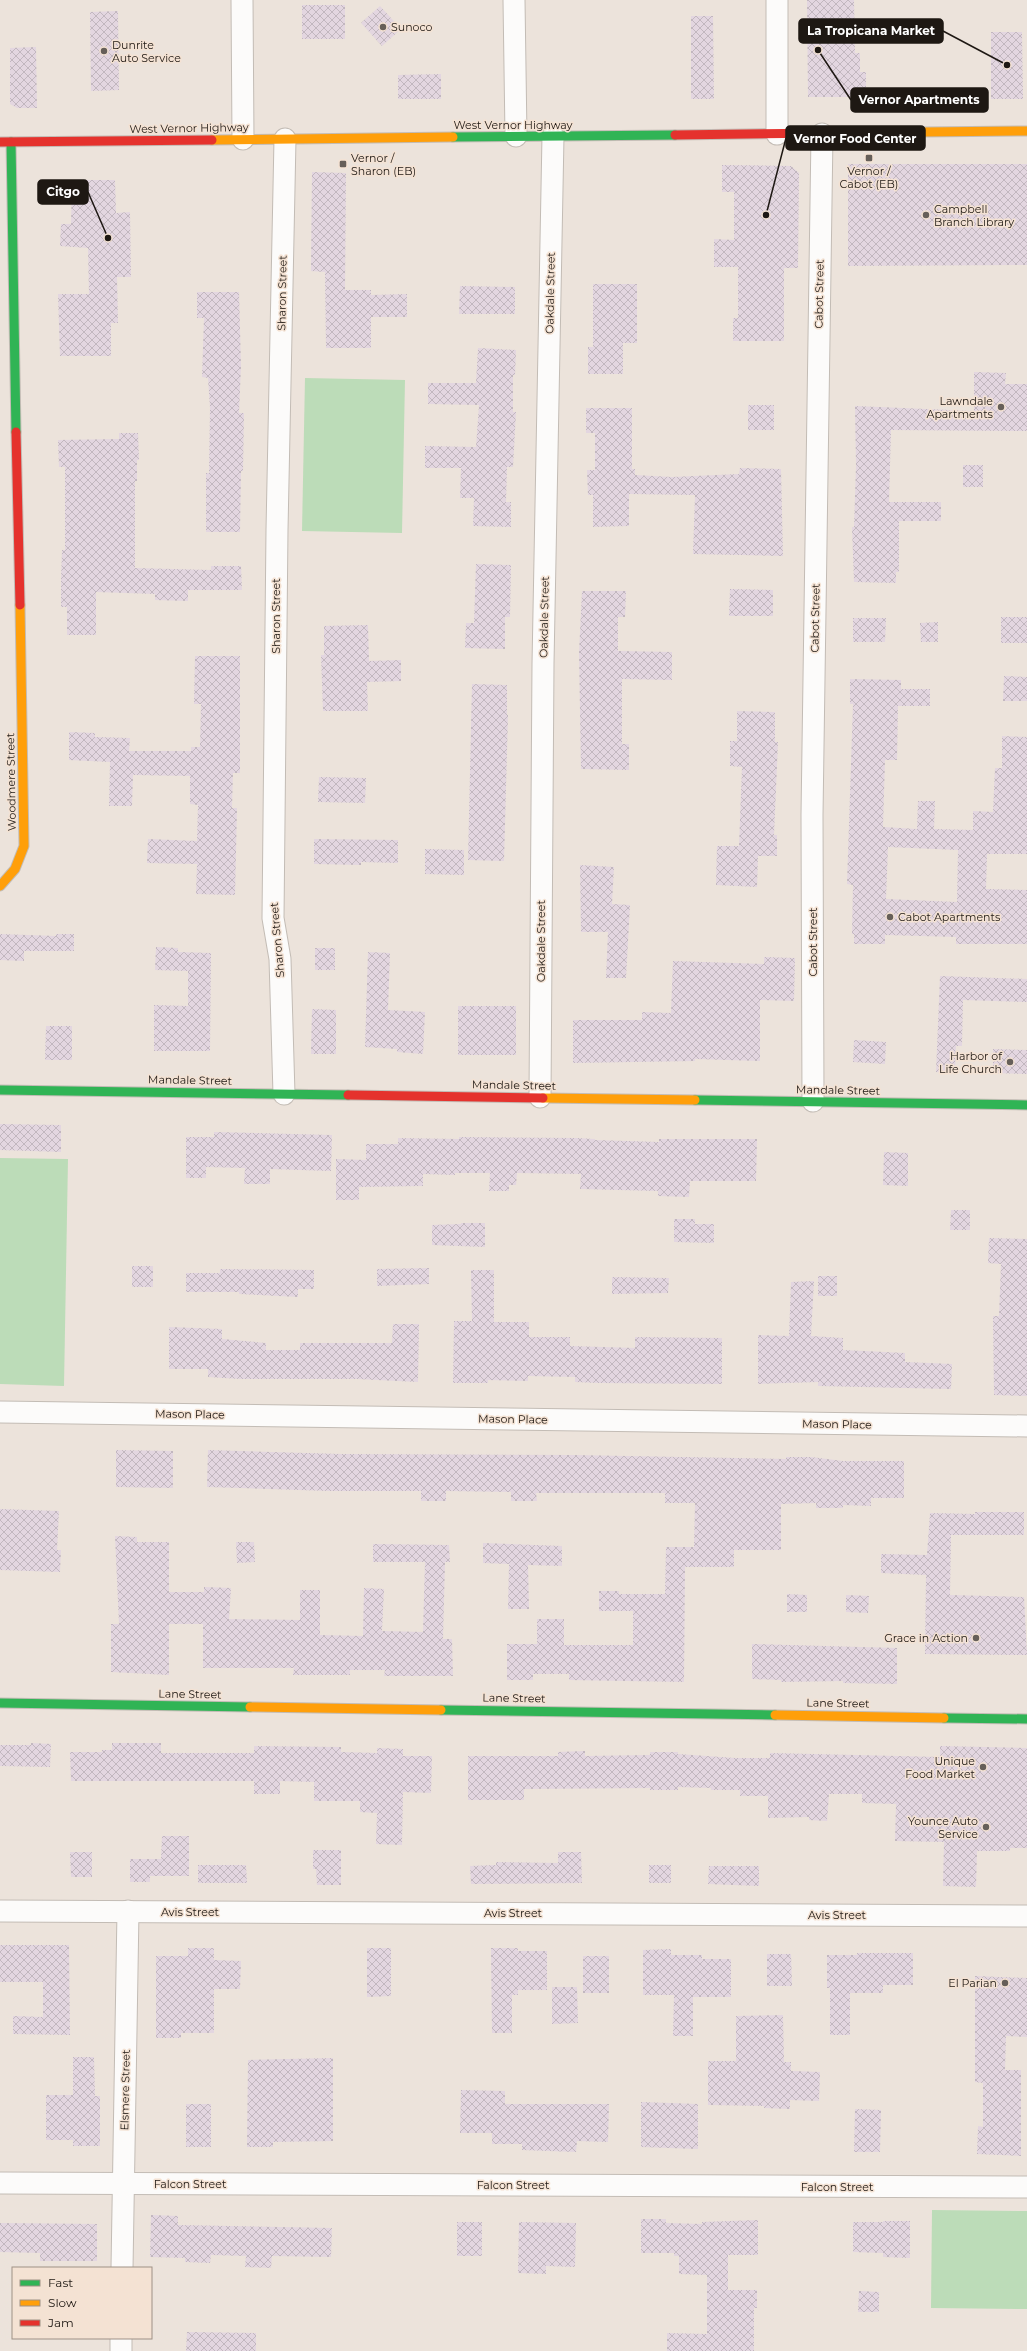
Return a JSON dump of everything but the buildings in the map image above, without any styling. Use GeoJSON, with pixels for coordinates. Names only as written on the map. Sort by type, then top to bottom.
{"type":"FeatureCollection","features":[{"type":"Feature","properties":{"kind":"street"},"geometry":{"type":"LineString","coordinates":[[242,0],[243,139]]}},
{"type":"Feature","properties":{"kind":"street"},"geometry":{"type":"LineString","coordinates":[[514,0],[516,136]]}},
{"type":"Feature","properties":{"kind":"street"},"geometry":{"type":"LineString","coordinates":[[777,0],[777,134]]}},
{"type":"Feature","properties":{"kind":"street","name":"West Vernor Highway"},"geometry":{"type":"LineString","coordinates":[[0,142],[1027,131]]}},
{"type":"Feature","properties":{"kind":"street","name":"Cabot Street"},"geometry":{"type":"LineString","coordinates":[[814,1101],[812,815],[822,134]]}},
{"type":"Feature","properties":{"kind":"street","name":"Oakdale Street"},"geometry":{"type":"LineString","coordinates":[[540,1097],[544,656],[553,136]]}},
{"type":"Feature","properties":{"kind":"street","name":"Sharon Street"},"geometry":{"type":"LineString","coordinates":[[284,1094],[280,959],[274,910],[277,522],[285,139]]}},
{"type":"Feature","properties":{"kind":"street","name":"Woodmere Street"},"geometry":{"type":"LineString","coordinates":[[0,886],[15,869],[24,846],[11,142]]}},
{"type":"Feature","properties":{"kind":"street","name":"Mandale Street"},"geometry":{"type":"LineString","coordinates":[[0,1090],[1027,1105]]}},
{"type":"Feature","properties":{"kind":"street","name":"Mason Place"},"geometry":{"type":"LineString","coordinates":[[0,1412],[1027,1426]]}},
{"type":"Feature","properties":{"kind":"street","name":"Lane Street"},"geometry":{"type":"LineString","coordinates":[[0,1703],[1027,1719]]}},
{"type":"Feature","properties":{"kind":"street","name":"Avis Street"},"geometry":{"type":"LineString","coordinates":[[0,1911],[1027,1916]]}},
{"type":"Feature","properties":{"kind":"street","name":"Elsmere Street"},"geometry":{"type":"LineString","coordinates":[[122,2267],[128,1911]]}},
{"type":"Feature","properties":{"kind":"street","name":"Falcon Street"},"geometry":{"type":"LineString","coordinates":[[0,2183],[1027,2188]]}},
{"type":"Feature","properties":{"kind":"street"},"geometry":{"type":"LineString","coordinates":[[121,2339],[121,2351]]}},
{"type":"Feature","properties":{"kind":"green space"},"geometry":{"type":"Polygon","coordinates":[[[305,378],[405,380],[402,533],[302,531],[305,378]]]}},
{"type":"Feature","properties":{"kind":"green space"},"geometry":{"type":"Polygon","coordinates":[[[0,1158],[68,1159],[64,1386],[0,1384],[0,1158]]]}},
{"type":"Feature","properties":{"kind":"green space"},"geometry":{"type":"Polygon","coordinates":[[[932,2210],[1027,2211],[1027,2309],[931,2308],[932,2210]]]}},
{"type":"Feature","properties":{"kind":"traffic: fast"},"geometry":{"type":"LineString","coordinates":[[453,137],[675,135]]}},
{"type":"Feature","properties":{"kind":"traffic: fast"},"geometry":{"type":"LineString","coordinates":[[11,142],[16,432]]}},
{"type":"Feature","properties":{"kind":"traffic: fast"},"geometry":{"type":"LineString","coordinates":[[0,1090],[348,1095]]}},
{"type":"Feature","properties":{"kind":"traffic: fast"},"geometry":{"type":"LineString","coordinates":[[695,1100],[1027,1105]]}},
{"type":"Feature","properties":{"kind":"traffic: fast"},"geometry":{"type":"LineString","coordinates":[[0,1703],[250,1707]]}},
{"type":"Feature","properties":{"kind":"traffic: fast"},"geometry":{"type":"LineString","coordinates":[[441,1710],[775,1715]]}},
{"type":"Feature","properties":{"kind":"traffic: fast"},"geometry":{"type":"LineString","coordinates":[[944,1718],[1027,1719]]}},
{"type":"Feature","properties":{"kind":"traffic: slow"},"geometry":{"type":"LineString","coordinates":[[827,133],[1027,131]]}},
{"type":"Feature","properties":{"kind":"traffic: slow"},"geometry":{"type":"LineString","coordinates":[[212,140],[453,137]]}},
{"type":"Feature","properties":{"kind":"traffic: slow"},"geometry":{"type":"LineString","coordinates":[[0,886],[15,869],[24,846],[20,605]]}},
{"type":"Feature","properties":{"kind":"traffic: slow"},"geometry":{"type":"LineString","coordinates":[[543,1098],[695,1100]]}},
{"type":"Feature","properties":{"kind":"traffic: slow"},"geometry":{"type":"LineString","coordinates":[[250,1707],[441,1710]]}},
{"type":"Feature","properties":{"kind":"traffic: slow"},"geometry":{"type":"LineString","coordinates":[[775,1715],[944,1718]]}},
{"type":"Feature","properties":{"kind":"traffic: jam"},"geometry":{"type":"LineString","coordinates":[[675,135],[827,133]]}},
{"type":"Feature","properties":{"kind":"traffic: jam"},"geometry":{"type":"LineString","coordinates":[[0,142],[212,140]]}},
{"type":"Feature","properties":{"kind":"traffic: jam"},"geometry":{"type":"LineString","coordinates":[[16,432],[20,605]]}},
{"type":"Feature","properties":{"kind":"traffic: jam"},"geometry":{"type":"LineString","coordinates":[[348,1095],[543,1098]]}},
{"type":"Feature","properties":{"kind":"place","name":"Sunoco"},"geometry":{"type":"Point","coordinates":[383,27]}},
{"type":"Feature","properties":{"kind":"place","name":"Vernor Apartments"},"geometry":{"type":"Point","coordinates":[818,50]}},
{"type":"Feature","properties":{"kind":"place","name":"Dunrite Auto Service"},"geometry":{"type":"Point","coordinates":[104,51]}},
{"type":"Feature","properties":{"kind":"place","name":"La Tropicana Market"},"geometry":{"type":"Point","coordinates":[1007,65]}},
{"type":"Feature","properties":{"kind":"place","name":"Vernor / Cabot (EB)"},"geometry":{"type":"Point","coordinates":[869,158]}},
{"type":"Feature","properties":{"kind":"place","name":"Vernor / Sharon (EB)"},"geometry":{"type":"Point","coordinates":[343,164]}},
{"type":"Feature","properties":{"kind":"place","name":"Vernor Food Center"},"geometry":{"type":"Point","coordinates":[766,215]}},
{"type":"Feature","properties":{"kind":"place","name":"Campbell Branch Library"},"geometry":{"type":"Point","coordinates":[926,215]}},
{"type":"Feature","properties":{"kind":"place","name":"Citgo"},"geometry":{"type":"Point","coordinates":[108,238]}},
{"type":"Feature","properties":{"kind":"place","name":"Lawndale Apartments"},"geometry":{"type":"Point","coordinates":[1001,407]}},
{"type":"Feature","properties":{"kind":"place","name":"Cabot Apartments"},"geometry":{"type":"Point","coordinates":[890,917]}},
{"type":"Feature","properties":{"kind":"place","name":"Harbor of Life Church"},"geometry":{"type":"Point","coordinates":[1010,1062]}},
{"type":"Feature","properties":{"kind":"place","name":"Grace in Action"},"geometry":{"type":"Point","coordinates":[976,1638]}},
{"type":"Feature","properties":{"kind":"place","name":"Unique Food Market"},"geometry":{"type":"Point","coordinates":[983,1767]}},
{"type":"Feature","properties":{"kind":"place","name":"Younce Auto Service"},"geometry":{"type":"Point","coordinates":[986,1827]}},
{"type":"Feature","properties":{"kind":"place","name":"El Parian"},"geometry":{"type":"Point","coordinates":[1005,1983]}}]}
